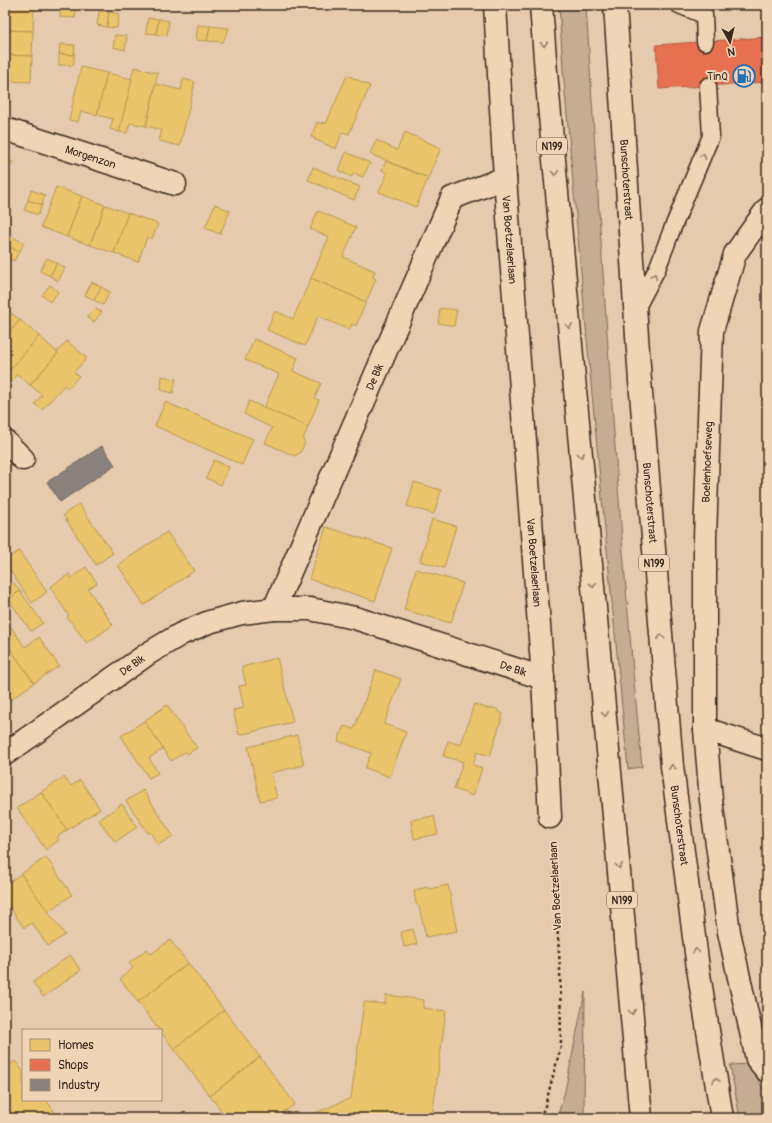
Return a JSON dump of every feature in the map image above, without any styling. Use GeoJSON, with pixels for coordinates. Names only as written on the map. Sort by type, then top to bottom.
{"type":"FeatureCollection","features":[{"type":"Feature","properties":{"kind":"street","name":"Van Boetzelaerlaan"},"geometry":{"type":"LineString","coordinates":[[495,5],[505,178],[543,678],[550,816]]}},
{"type":"Feature","properties":{"kind":"street","name":"N199"},"geometry":{"type":"LineString","coordinates":[[541,5],[641,1118]]}},
{"type":"Feature","properties":{"kind":"street","name":"Bunschoterstraat"},"geometry":{"type":"LineString","coordinates":[[615,5],[635,311],[654,563],[672,766],[698,968],[722,1118]]}},
{"type":"Feature","properties":{"kind":"street","name":"Morgenzon"},"geometry":{"type":"LineString","coordinates":[[5,129],[175,184]]}},
{"type":"Feature","properties":{"kind":"street","name":"De Bik"},"geometry":{"type":"LineString","coordinates":[[274,608],[452,198],[505,178]]}},
{"type":"Feature","properties":{"kind":"street","name":"Boelenhoefseweg"},"geometry":{"type":"LineString","coordinates":[[705,729],[705,538],[712,331],[735,254],[767,210]]}},
{"type":"Feature","properties":{"kind":"street"},"geometry":{"type":"LineString","coordinates":[[5,441],[23,460]]}},
{"type":"Feature","properties":{"kind":"street","name":"De Bik"},"geometry":{"type":"LineString","coordinates":[[5,754],[149,653],[181,634],[209,622],[274,608],[310,609],[355,618],[543,678]]}},
{"type":"Feature","properties":{"kind":"street"},"geometry":{"type":"LineString","coordinates":[[767,749],[705,729],[711,800],[729,932],[757,1059],[767,1071]]}},
{"type":"Feature","properties":{"kind":"lane"},"geometry":{"type":"LineString","coordinates":[[679,5],[704,15],[705,42]]}},
{"type":"Feature","properties":{"kind":"lane"},"geometry":{"type":"LineString","coordinates":[[635,311],[657,269],[711,136],[708,86]]}},
{"type":"Feature","properties":{"kind":"path","name":"Van Boetzelaerlaan"},"geometry":{"type":"LineString","coordinates":[[540,1118],[545,1106],[561,1046],[560,969],[550,816]]}},
{"type":"Feature","properties":{"kind":"shaded area"},"geometry":{"type":"Polygon","coordinates":[[[559,5],[586,5],[604,291],[625,576],[642,767],[628,769],[591,384],[563,70],[559,5]]]}},
{"type":"Feature","properties":{"kind":"shaded area"},"geometry":{"type":"Polygon","coordinates":[[[585,992],[584,1118],[557,1118],[565,1091],[585,992]]]}},
{"type":"Feature","properties":{"kind":"shaded area"},"geometry":{"type":"Polygon","coordinates":[[[749,1064],[767,1096],[767,1118],[740,1118],[730,1065],[749,1064]]]}},
{"type":"Feature","properties":{"kind":"building: Homes"},"geometry":{"type":"Polygon","coordinates":[[[34,5],[34,7],[5,6],[34,5]]]}},
{"type":"Feature","properties":{"kind":"building: Homes"},"geometry":{"type":"Polygon","coordinates":[[[5,6],[34,7],[33,31],[5,30],[5,6]]]}},
{"type":"Feature","properties":{"kind":"building: Homes"},"geometry":{"type":"Polygon","coordinates":[[[61,7],[76,7],[75,18],[60,17],[61,7]]]}},
{"type":"Feature","properties":{"kind":"building: Homes"},"geometry":{"type":"Polygon","coordinates":[[[99,11],[109,12],[107,27],[97,25],[99,11]]]}},
{"type":"Feature","properties":{"kind":"building: Homes"},"geometry":{"type":"Polygon","coordinates":[[[109,12],[119,14],[117,28],[107,27],[109,12]]]}},
{"type":"Feature","properties":{"kind":"building: Homes"},"geometry":{"type":"Polygon","coordinates":[[[148,18],[159,19],[156,34],[146,33],[148,18]]]}},
{"type":"Feature","properties":{"kind":"building: Homes"},"geometry":{"type":"Polygon","coordinates":[[[159,19],[169,21],[167,36],[156,34],[159,19]]]}},
{"type":"Feature","properties":{"kind":"building: Homes"},"geometry":{"type":"Polygon","coordinates":[[[198,25],[210,26],[207,41],[196,40],[198,25]]]}},
{"type":"Feature","properties":{"kind":"building: Homes"},"geometry":{"type":"Polygon","coordinates":[[[210,26],[229,28],[223,42],[207,41],[210,26]]]}},
{"type":"Feature","properties":{"kind":"building: Homes"},"geometry":{"type":"Polygon","coordinates":[[[5,30],[33,31],[32,56],[5,55],[5,30]]]}},
{"type":"Feature","properties":{"kind":"building: Homes"},"geometry":{"type":"Polygon","coordinates":[[[115,35],[127,36],[125,50],[113,47],[115,35]]]}},
{"type":"Feature","properties":{"kind":"building: Homes"},"geometry":{"type":"Polygon","coordinates":[[[60,44],[75,45],[74,55],[59,54],[60,44]]]}},
{"type":"Feature","properties":{"kind":"building: Homes"},"geometry":{"type":"Polygon","coordinates":[[[59,54],[74,55],[74,65],[59,65],[59,54]]]}},
{"type":"Feature","properties":{"kind":"building: Homes"},"geometry":{"type":"Polygon","coordinates":[[[5,55],[32,56],[31,82],[5,81],[5,55]]]}},
{"type":"Feature","properties":{"kind":"building: Homes"},"geometry":{"type":"Polygon","coordinates":[[[81,67],[107,73],[97,115],[81,111],[78,122],[69,120],[81,67]]]}},
{"type":"Feature","properties":{"kind":"building: Homes"},"geometry":{"type":"Polygon","coordinates":[[[134,67],[158,73],[146,126],[130,123],[127,133],[119,132],[134,67]]]}},
{"type":"Feature","properties":{"kind":"building: Homes"},"geometry":{"type":"Polygon","coordinates":[[[107,73],[132,79],[119,132],[110,129],[113,119],[97,115],[107,73]]]}},
{"type":"Feature","properties":{"kind":"building: Homes"},"geometry":{"type":"Polygon","coordinates":[[[347,75],[370,86],[349,134],[342,132],[336,149],[311,137],[317,122],[326,124],[347,75]]]}},
{"type":"Feature","properties":{"kind":"building: Homes"},"geometry":{"type":"Polygon","coordinates":[[[183,79],[195,82],[180,146],[159,141],[162,130],[146,126],[156,84],[181,90],[183,79]]]}},
{"type":"Feature","properties":{"kind":"building: Homes"},"geometry":{"type":"Polygon","coordinates":[[[405,132],[441,148],[428,178],[370,154],[376,140],[397,150],[405,132]]]}},
{"type":"Feature","properties":{"kind":"building: Homes"},"geometry":{"type":"Polygon","coordinates":[[[346,152],[370,163],[363,177],[353,173],[352,177],[339,171],[346,152]]]}},
{"type":"Feature","properties":{"kind":"building: Homes"},"geometry":{"type":"Polygon","coordinates":[[[5,158],[13,162],[5,176],[5,158]]]}},
{"type":"Feature","properties":{"kind":"building: Homes"},"geometry":{"type":"Polygon","coordinates":[[[386,161],[428,178],[416,207],[379,192],[387,173],[382,170],[386,161]]]}},
{"type":"Feature","properties":{"kind":"building: Homes"},"geometry":{"type":"Polygon","coordinates":[[[313,167],[360,187],[354,200],[308,180],[313,167]]]}},
{"type":"Feature","properties":{"kind":"building: Homes"},"geometry":{"type":"Polygon","coordinates":[[[56,187],[82,196],[67,237],[41,227],[56,187]]]}},
{"type":"Feature","properties":{"kind":"building: Homes"},"geometry":{"type":"Polygon","coordinates":[[[31,190],[45,195],[42,205],[28,200],[31,190]]]}},
{"type":"Feature","properties":{"kind":"building: Homes"},"geometry":{"type":"Polygon","coordinates":[[[82,196],[105,205],[90,245],[67,237],[82,196]]]}},
{"type":"Feature","properties":{"kind":"building: Homes"},"geometry":{"type":"Polygon","coordinates":[[[28,200],[42,205],[38,215],[24,210],[28,200]]]}},
{"type":"Feature","properties":{"kind":"building: Homes"},"geometry":{"type":"Polygon","coordinates":[[[215,204],[230,211],[220,234],[205,228],[215,204]]]}},
{"type":"Feature","properties":{"kind":"building: Homes"},"geometry":{"type":"Polygon","coordinates":[[[105,205],[128,213],[114,253],[90,245],[105,205]]]}},
{"type":"Feature","properties":{"kind":"building: Homes"},"geometry":{"type":"Polygon","coordinates":[[[318,211],[356,227],[343,257],[375,271],[373,277],[376,279],[366,302],[311,278],[329,237],[310,229],[318,211]]]}},
{"type":"Feature","properties":{"kind":"building: Homes"},"geometry":{"type":"Polygon","coordinates":[[[128,213],[158,224],[152,239],[147,237],[138,262],[114,253],[128,213]]]}},
{"type":"Feature","properties":{"kind":"building: Homes"},"geometry":{"type":"Polygon","coordinates":[[[11,236],[24,243],[19,252],[6,245],[11,236]]]}},
{"type":"Feature","properties":{"kind":"building: Homes"},"geometry":{"type":"Polygon","coordinates":[[[6,245],[19,252],[14,261],[5,256],[6,245]]]}},
{"type":"Feature","properties":{"kind":"building: Homes"},"geometry":{"type":"Polygon","coordinates":[[[47,258],[57,263],[50,276],[40,271],[47,258]]]}},
{"type":"Feature","properties":{"kind":"building: Homes"},"geometry":{"type":"Polygon","coordinates":[[[57,263],[65,268],[58,281],[50,276],[57,263]]]}},
{"type":"Feature","properties":{"kind":"building: Homes"},"geometry":{"type":"Polygon","coordinates":[[[311,278],[366,302],[356,326],[352,324],[349,330],[318,316],[305,346],[267,330],[275,311],[293,319],[311,278]]]}},
{"type":"Feature","properties":{"kind":"building: Homes"},"geometry":{"type":"Polygon","coordinates":[[[92,282],[101,287],[94,300],[85,295],[92,282]]]}},
{"type":"Feature","properties":{"kind":"building: Homes"},"geometry":{"type":"Polygon","coordinates":[[[50,285],[58,292],[50,302],[42,295],[50,285]]]}},
{"type":"Feature","properties":{"kind":"building: Homes"},"geometry":{"type":"Polygon","coordinates":[[[101,287],[110,292],[103,305],[94,300],[101,287]]]}},
{"type":"Feature","properties":{"kind":"building: Homes"},"geometry":{"type":"Polygon","coordinates":[[[5,308],[20,320],[5,338],[5,308]]]}},
{"type":"Feature","properties":{"kind":"building: Homes"},"geometry":{"type":"Polygon","coordinates":[[[440,308],[457,310],[454,326],[438,323],[440,308]]]}},
{"type":"Feature","properties":{"kind":"building: Homes"},"geometry":{"type":"Polygon","coordinates":[[[95,309],[102,312],[94,322],[87,317],[95,309]]]}},
{"type":"Feature","properties":{"kind":"building: Homes"},"geometry":{"type":"Polygon","coordinates":[[[20,320],[39,336],[5,376],[5,338],[20,320]]]}},
{"type":"Feature","properties":{"kind":"building: Homes"},"geometry":{"type":"Polygon","coordinates":[[[39,336],[58,353],[30,385],[17,374],[10,383],[5,376],[39,336]]]}},
{"type":"Feature","properties":{"kind":"building: Homes"},"geometry":{"type":"Polygon","coordinates":[[[254,339],[298,358],[293,371],[321,383],[315,398],[319,400],[308,427],[264,408],[279,374],[245,360],[254,339]]]}},
{"type":"Feature","properties":{"kind":"building: Homes"},"geometry":{"type":"Polygon","coordinates":[[[67,341],[87,358],[74,372],[79,376],[68,389],[64,385],[42,410],[35,404],[42,395],[30,385],[67,341]]]}},
{"type":"Feature","properties":{"kind":"building: Homes"},"geometry":{"type":"Polygon","coordinates":[[[162,376],[176,379],[173,393],[161,390],[162,376]]]}},
{"type":"Feature","properties":{"kind":"building: Homes"},"geometry":{"type":"Polygon","coordinates":[[[249,401],[308,427],[303,439],[305,443],[300,453],[295,456],[265,443],[272,428],[244,414],[249,401]]]}},
{"type":"Feature","properties":{"kind":"building: Homes"},"geometry":{"type":"Polygon","coordinates":[[[165,402],[253,439],[242,465],[155,426],[165,402]]]}},
{"type":"Feature","properties":{"kind":"building: Homes"},"geometry":{"type":"Polygon","coordinates":[[[214,460],[229,467],[221,485],[206,478],[214,460]]]}},
{"type":"Feature","properties":{"kind":"building: Homes"},"geometry":{"type":"Polygon","coordinates":[[[414,482],[441,490],[434,514],[407,506],[414,482]]]}},
{"type":"Feature","properties":{"kind":"building: Homes"},"geometry":{"type":"Polygon","coordinates":[[[79,504],[113,553],[96,565],[63,515],[79,504]]]}},
{"type":"Feature","properties":{"kind":"building: Homes"},"geometry":{"type":"Polygon","coordinates":[[[432,519],[456,526],[444,568],[420,561],[432,519]]]}},
{"type":"Feature","properties":{"kind":"building: Homes"},"geometry":{"type":"Polygon","coordinates":[[[326,527],[392,548],[375,601],[309,579],[326,527]]]}},
{"type":"Feature","properties":{"kind":"building: Homes"},"geometry":{"type":"Polygon","coordinates":[[[167,532],[194,571],[144,605],[118,565],[167,532]]]}},
{"type":"Feature","properties":{"kind":"building: Homes"},"geometry":{"type":"Polygon","coordinates":[[[19,551],[47,592],[32,603],[5,563],[5,560],[19,551]]]}},
{"type":"Feature","properties":{"kind":"building: Homes"},"geometry":{"type":"Polygon","coordinates":[[[86,567],[97,583],[88,589],[113,625],[87,643],[67,617],[69,616],[50,587],[69,574],[71,578],[86,567]]]}},
{"type":"Feature","properties":{"kind":"building: Homes"},"geometry":{"type":"Polygon","coordinates":[[[416,569],[463,583],[451,623],[404,610],[416,569]]]}},
{"type":"Feature","properties":{"kind":"building: Homes"},"geometry":{"type":"Polygon","coordinates":[[[14,583],[20,591],[8,599],[5,595],[5,589],[14,583]]]}},
{"type":"Feature","properties":{"kind":"building: Homes"},"geometry":{"type":"Polygon","coordinates":[[[20,591],[43,623],[31,631],[8,599],[20,591]]]}},
{"type":"Feature","properties":{"kind":"building: Homes"},"geometry":{"type":"Polygon","coordinates":[[[11,627],[25,647],[39,637],[59,666],[34,683],[5,641],[5,631],[11,627]]]}},
{"type":"Feature","properties":{"kind":"building: Homes"},"geometry":{"type":"Polygon","coordinates":[[[7,644],[34,683],[10,700],[5,693],[5,645],[7,644]]]}},
{"type":"Feature","properties":{"kind":"building: Homes"},"geometry":{"type":"Polygon","coordinates":[[[277,658],[293,722],[239,735],[233,710],[244,708],[239,686],[246,685],[242,667],[277,658]]]}},
{"type":"Feature","properties":{"kind":"building: Homes"},"geometry":{"type":"Polygon","coordinates":[[[376,670],[401,679],[384,724],[406,732],[390,777],[365,768],[371,753],[338,741],[344,726],[354,729],[376,670]]]}},
{"type":"Feature","properties":{"kind":"building: Homes"},"geometry":{"type":"Polygon","coordinates":[[[474,704],[489,709],[497,709],[503,714],[490,756],[477,752],[473,765],[482,768],[473,796],[454,789],[463,762],[443,756],[448,741],[461,745],[474,704]]]}},
{"type":"Feature","properties":{"kind":"building: Homes"},"geometry":{"type":"Polygon","coordinates":[[[167,705],[197,748],[187,754],[185,752],[171,761],[144,721],[167,705]]]}},
{"type":"Feature","properties":{"kind":"building: Homes"},"geometry":{"type":"Polygon","coordinates":[[[144,721],[163,749],[149,758],[158,773],[149,778],[121,736],[144,721]]]}},
{"type":"Feature","properties":{"kind":"building: Homes"},"geometry":{"type":"Polygon","coordinates":[[[297,735],[304,765],[271,773],[277,798],[260,801],[248,747],[297,735]]]}},
{"type":"Feature","properties":{"kind":"building: Homes"},"geometry":{"type":"Polygon","coordinates":[[[64,777],[71,786],[80,780],[100,809],[67,830],[41,792],[64,777]]]}},
{"type":"Feature","properties":{"kind":"building: Homes"},"geometry":{"type":"Polygon","coordinates":[[[143,790],[173,836],[158,845],[126,801],[143,790]]]}},
{"type":"Feature","properties":{"kind":"building: Homes"},"geometry":{"type":"Polygon","coordinates":[[[41,792],[67,830],[57,837],[59,840],[46,850],[17,808],[41,792]]]}},
{"type":"Feature","properties":{"kind":"building: Homes"},"geometry":{"type":"Polygon","coordinates":[[[122,804],[137,827],[115,842],[99,820],[122,804]]]}},
{"type":"Feature","properties":{"kind":"building: Homes"},"geometry":{"type":"Polygon","coordinates":[[[434,816],[438,834],[414,839],[411,820],[434,816]]]}},
{"type":"Feature","properties":{"kind":"building: Homes"},"geometry":{"type":"Polygon","coordinates":[[[46,857],[72,895],[47,912],[21,874],[46,857]]]}},
{"type":"Feature","properties":{"kind":"building: Homes"},"geometry":{"type":"Polygon","coordinates":[[[21,874],[65,935],[48,946],[32,923],[24,928],[5,900],[5,885],[21,874]]]}},
{"type":"Feature","properties":{"kind":"building: Homes"},"geometry":{"type":"Polygon","coordinates":[[[448,885],[457,931],[426,937],[419,906],[416,904],[414,893],[415,890],[448,885]]]}},
{"type":"Feature","properties":{"kind":"building: Homes"},"geometry":{"type":"Polygon","coordinates":[[[413,929],[417,944],[404,947],[401,932],[413,929]]]}},
{"type":"Feature","properties":{"kind":"building: Homes"},"geometry":{"type":"Polygon","coordinates":[[[170,940],[188,963],[138,1002],[120,979],[133,968],[129,963],[147,949],[151,954],[170,940]]]}},
{"type":"Feature","properties":{"kind":"building: Homes"},"geometry":{"type":"Polygon","coordinates":[[[70,955],[81,970],[43,997],[33,982],[70,955]]]}},
{"type":"Feature","properties":{"kind":"building: Homes"},"geometry":{"type":"Polygon","coordinates":[[[188,963],[224,1010],[174,1049],[162,1033],[162,1029],[158,1029],[138,1002],[188,963]]]}},
{"type":"Feature","properties":{"kind":"building: Homes"},"geometry":{"type":"Polygon","coordinates":[[[386,995],[424,1000],[423,1008],[446,1011],[432,1118],[303,1118],[351,1098],[364,1002],[385,1004],[386,995]]]}},
{"type":"Feature","properties":{"kind":"building: Homes"},"geometry":{"type":"Polygon","coordinates":[[[224,1010],[260,1057],[210,1096],[174,1049],[224,1010]]]}},
{"type":"Feature","properties":{"kind":"building: Homes"},"geometry":{"type":"Polygon","coordinates":[[[260,1057],[295,1104],[276,1118],[227,1118],[210,1096],[260,1057]]]}},
{"type":"Feature","properties":{"kind":"building: Homes"},"geometry":{"type":"Polygon","coordinates":[[[15,1061],[22,1070],[22,1101],[47,1101],[59,1118],[5,1118],[5,1068],[15,1061]]]}},
{"type":"Feature","properties":{"kind":"building: Homes"},"geometry":{"type":"Polygon","coordinates":[[[286,1110],[292,1118],[276,1118],[286,1110]]]}},
{"type":"Feature","properties":{"kind":"building: Shops"},"geometry":{"type":"Polygon","coordinates":[[[767,37],[767,82],[659,89],[656,45],[767,37]]]}},
{"type":"Feature","properties":{"kind":"building: Industry"},"geometry":{"type":"Polygon","coordinates":[[[102,446],[115,465],[60,502],[47,482],[102,446]]]}},
{"type":"Feature","properties":{"kind":"place","name":"TinQ"},"geometry":{"type":"Point","coordinates":[744,76]}}]}
